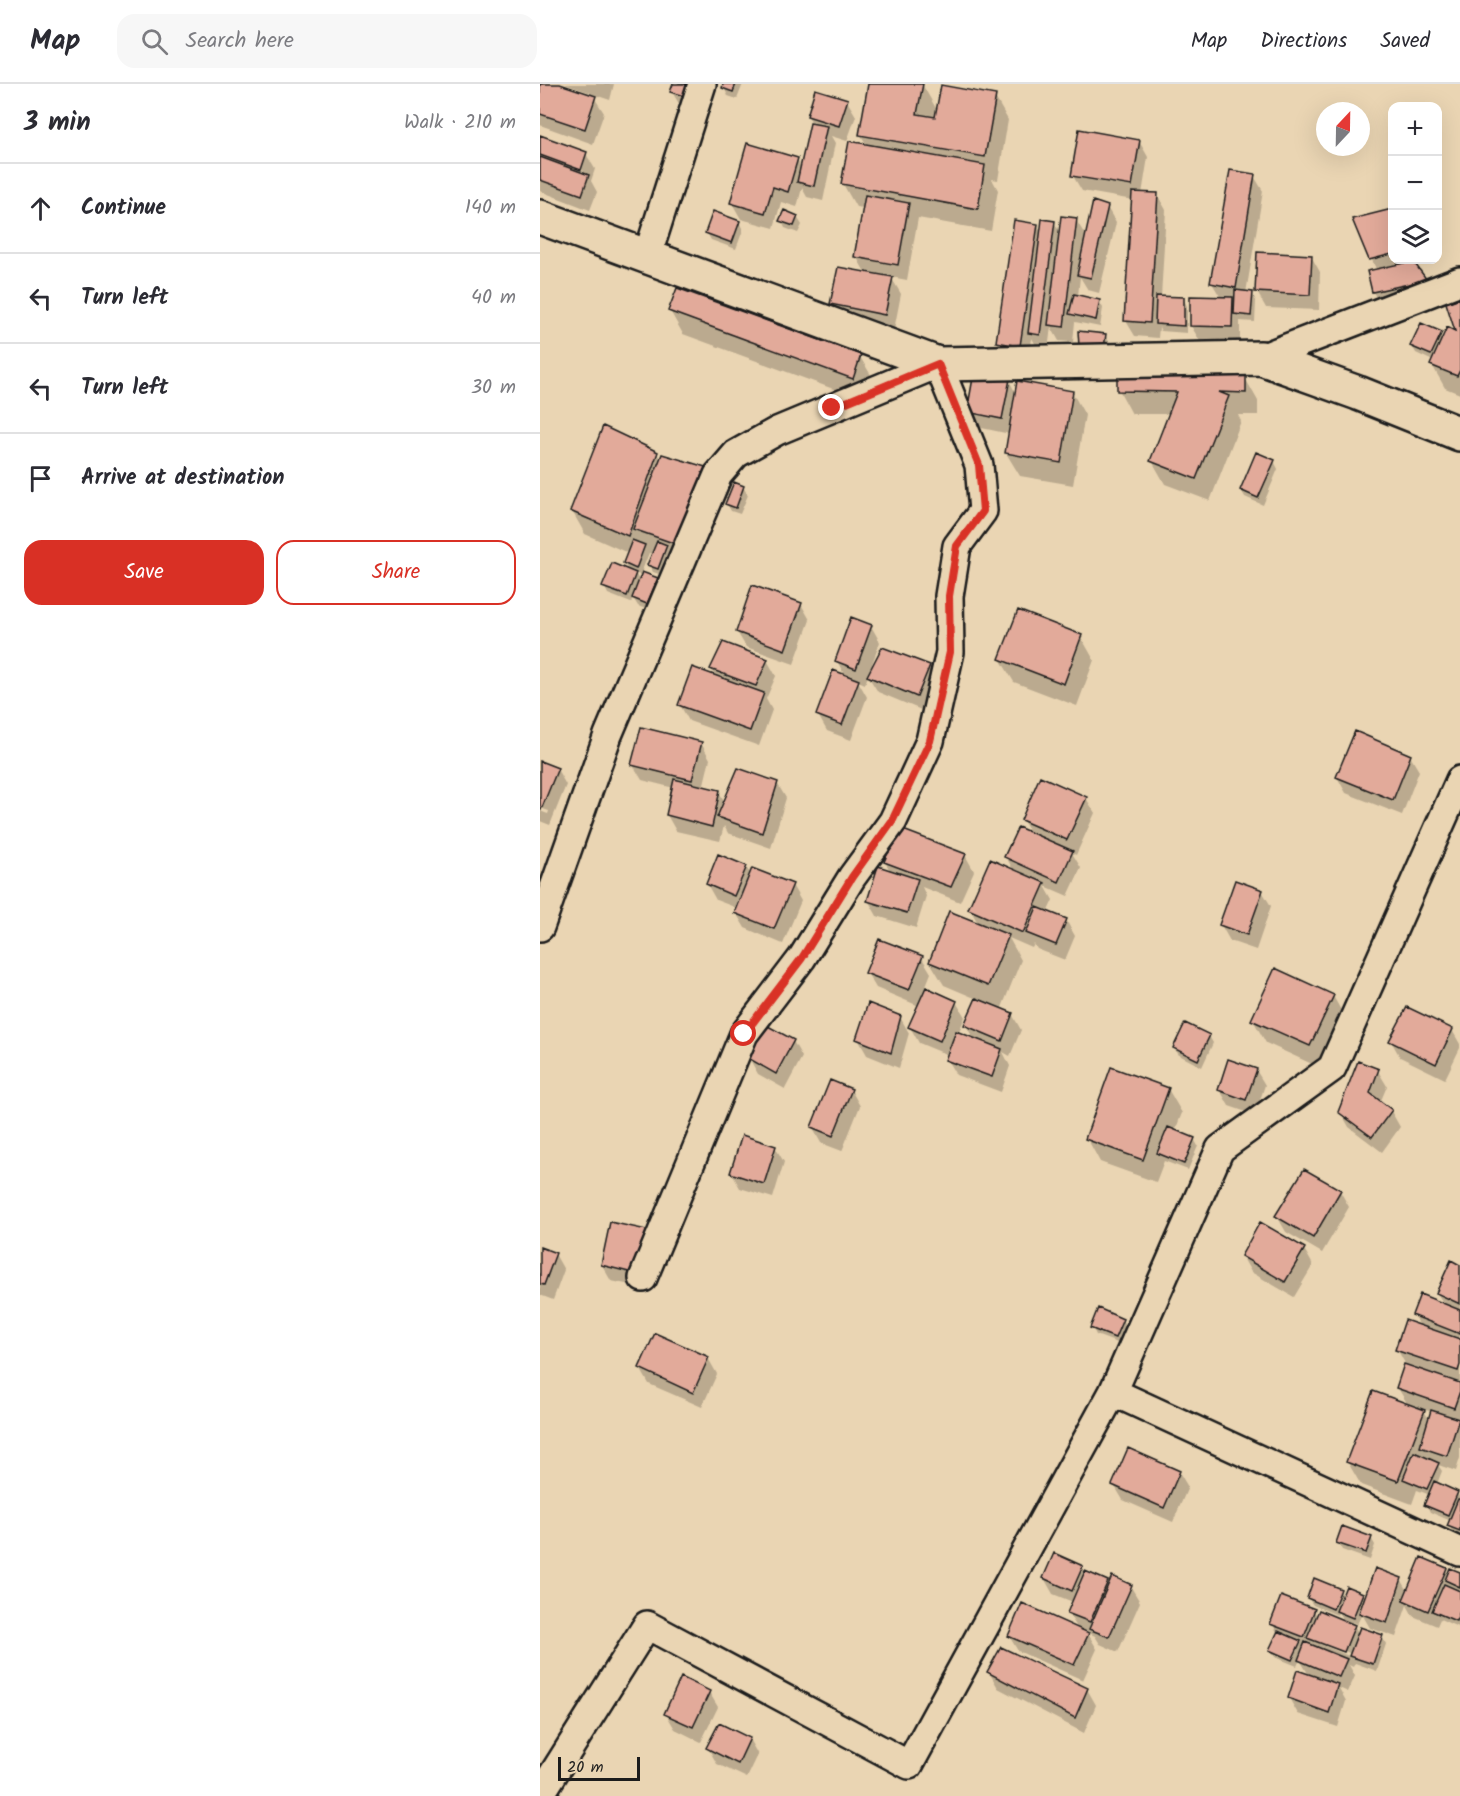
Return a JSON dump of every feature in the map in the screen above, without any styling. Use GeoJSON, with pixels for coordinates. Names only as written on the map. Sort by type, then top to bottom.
{"type":"FeatureCollection","features":[{"type":"Feature","properties":{"kind":"street"},"geometry":{"type":"LineString","coordinates":[[647,257],[702,84]]}},
{"type":"Feature","properties":{"kind":"street"},"geometry":{"type":"LineString","coordinates":[[540,217],[938,364],[1261,358],[1460,281]]}},
{"type":"Feature","properties":{"kind":"street"},"geometry":{"type":"LineString","coordinates":[[1261,358],[1358,393],[1460,434]]}},
{"type":"Feature","properties":{"kind":"street"},"geometry":{"type":"LineString","coordinates":[[540,927],[608,735],[718,475],[736,454],[777,431],[938,364]]}},
{"type":"Feature","properties":{"kind":"street"},"geometry":{"type":"LineString","coordinates":[[643,1278],[744,1034],[802,958],[852,877],[892,821],[930,741],[950,652],[949,596],[957,546],[983,511],[979,465],[938,364]]}},
{"type":"Feature","properties":{"kind":"street"},"geometry":{"type":"LineString","coordinates":[[540,1795],[647,1625],[909,1765],[1113,1392],[1220,1149],[1332,1068],[1460,780]]}},
{"type":"Feature","properties":{"kind":"street"},"geometry":{"type":"LineString","coordinates":[[1113,1392],[1460,1552]]}},
{"type":"Feature","properties":{"kind":"building"},"geometry":{"type":"Polygon","coordinates":[[[540,84],[560,84],[596,96],[585,129],[540,114],[540,84]]]}},
{"type":"Feature","properties":{"kind":"building"},"geometry":{"type":"Polygon","coordinates":[[[673,84],[699,84],[695,99],[670,92],[673,84]]]}},
{"type":"Feature","properties":{"kind":"building"},"geometry":{"type":"Polygon","coordinates":[[[723,84],[736,84],[733,92],[722,88],[723,84]]]}},
{"type":"Feature","properties":{"kind":"building"},"geometry":{"type":"Polygon","coordinates":[[[868,84],[923,84],[917,114],[935,117],[941,85],[996,95],[985,157],[859,135],[868,84]]]}},
{"type":"Feature","properties":{"kind":"building"},"geometry":{"type":"Polygon","coordinates":[[[815,89],[848,99],[839,126],[807,116],[815,89]]]}},
{"type":"Feature","properties":{"kind":"building"},"geometry":{"type":"Polygon","coordinates":[[[810,123],[827,126],[814,186],[797,182],[810,123]]]}},
{"type":"Feature","properties":{"kind":"building"},"geometry":{"type":"Polygon","coordinates":[[[1079,129],[1140,140],[1132,186],[1071,176],[1079,129]]]}},
{"type":"Feature","properties":{"kind":"building"},"geometry":{"type":"Polygon","coordinates":[[[540,135],[587,152],[581,170],[540,155],[540,135]]]}},
{"type":"Feature","properties":{"kind":"building"},"geometry":{"type":"Polygon","coordinates":[[[849,141],[985,165],[978,209],[841,184],[849,141]]]}},
{"type":"Feature","properties":{"kind":"building"},"geometry":{"type":"Polygon","coordinates":[[[747,143],[798,158],[788,192],[773,187],[765,213],[730,203],[747,143]]]}},
{"type":"Feature","properties":{"kind":"building"},"geometry":{"type":"Polygon","coordinates":[[[540,157],[589,175],[582,195],[540,180],[540,157]]]}},
{"type":"Feature","properties":{"kind":"building"},"geometry":{"type":"Polygon","coordinates":[[[1230,170],[1255,174],[1236,288],[1210,283],[1230,170]]]}},
{"type":"Feature","properties":{"kind":"building"},"geometry":{"type":"Polygon","coordinates":[[[1132,192],[1158,193],[1150,323],[1124,321],[1132,192]]]}},
{"type":"Feature","properties":{"kind":"building"},"geometry":{"type":"Polygon","coordinates":[[[865,195],[909,203],[898,265],[854,257],[865,195]]]}},
{"type":"Feature","properties":{"kind":"building"},"geometry":{"type":"Polygon","coordinates":[[[1093,201],[1108,206],[1091,278],[1077,275],[1093,201]]]}},
{"type":"Feature","properties":{"kind":"building"},"geometry":{"type":"Polygon","coordinates":[[[784,210],[798,216],[794,226],[779,221],[784,210]]]}},
{"type":"Feature","properties":{"kind":"building"},"geometry":{"type":"Polygon","coordinates":[[[1388,210],[1388,255],[1369,260],[1352,219],[1388,210]]]}},
{"type":"Feature","properties":{"kind":"building"},"geometry":{"type":"Polygon","coordinates":[[[713,211],[740,221],[732,243],[705,233],[713,211]]]}},
{"type":"Feature","properties":{"kind":"building"},"geometry":{"type":"Polygon","coordinates":[[[1061,216],[1077,218],[1064,327],[1048,325],[1061,216]]]}},
{"type":"Feature","properties":{"kind":"building"},"geometry":{"type":"Polygon","coordinates":[[[1042,219],[1055,221],[1040,335],[1028,333],[1042,219]]]}},
{"type":"Feature","properties":{"kind":"building"},"geometry":{"type":"Polygon","coordinates":[[[1014,220],[1038,224],[1020,346],[996,342],[1014,220]]]}},
{"type":"Feature","properties":{"kind":"building"},"geometry":{"type":"Polygon","coordinates":[[[1257,252],[1312,255],[1310,295],[1255,292],[1257,252]]]}},
{"type":"Feature","properties":{"kind":"building"},"geometry":{"type":"Polygon","coordinates":[[[1399,264],[1415,264],[1427,280],[1372,292],[1367,271],[1399,264]]]}},
{"type":"Feature","properties":{"kind":"building"},"geometry":{"type":"Polygon","coordinates":[[[838,267],[893,277],[885,315],[830,304],[838,267]]]}},
{"type":"Feature","properties":{"kind":"building"},"geometry":{"type":"Polygon","coordinates":[[[677,288],[861,355],[853,379],[668,311],[677,288]]]}},
{"type":"Feature","properties":{"kind":"building"},"geometry":{"type":"Polygon","coordinates":[[[1235,290],[1253,292],[1251,316],[1234,314],[1235,290]]]}},
{"type":"Feature","properties":{"kind":"building"},"geometry":{"type":"Polygon","coordinates":[[[1074,294],[1100,300],[1096,320],[1069,314],[1074,294]]]}},
{"type":"Feature","properties":{"kind":"building"},"geometry":{"type":"Polygon","coordinates":[[[1156,296],[1184,297],[1184,326],[1155,324],[1156,296]]]}},
{"type":"Feature","properties":{"kind":"building"},"geometry":{"type":"Polygon","coordinates":[[[1190,296],[1233,297],[1232,327],[1190,326],[1190,296]]]}},
{"type":"Feature","properties":{"kind":"building"},"geometry":{"type":"Polygon","coordinates":[[[1460,298],[1460,370],[1457,376],[1430,365],[1447,327],[1455,331],[1446,303],[1460,298]]]}},
{"type":"Feature","properties":{"kind":"building"},"geometry":{"type":"Polygon","coordinates":[[[1421,323],[1442,332],[1431,355],[1410,346],[1421,323]]]}},
{"type":"Feature","properties":{"kind":"building"},"geometry":{"type":"Polygon","coordinates":[[[1078,331],[1106,334],[1104,348],[1079,346],[1078,331]]]}},
{"type":"Feature","properties":{"kind":"building"},"geometry":{"type":"Polygon","coordinates":[[[974,372],[1010,379],[1002,419],[967,412],[974,372]]]}},
{"type":"Feature","properties":{"kind":"building"},"geometry":{"type":"Polygon","coordinates":[[[1117,375],[1246,376],[1246,393],[1219,392],[1229,396],[1196,479],[1150,461],[1177,392],[1117,391],[1117,375]]]}},
{"type":"Feature","properties":{"kind":"building"},"geometry":{"type":"Polygon","coordinates":[[[1017,381],[1073,391],[1061,463],[1005,453],[1017,381]]]}},
{"type":"Feature","properties":{"kind":"building"},"geometry":{"type":"Polygon","coordinates":[[[603,426],[658,452],[628,536],[570,511],[603,426]]]}},
{"type":"Feature","properties":{"kind":"building"},"geometry":{"type":"Polygon","coordinates":[[[1256,452],[1275,460],[1258,498],[1240,490],[1256,452]]]}},
{"type":"Feature","properties":{"kind":"building"},"geometry":{"type":"Polygon","coordinates":[[[662,454],[709,468],[679,545],[633,529],[662,454]]]}},
{"type":"Feature","properties":{"kind":"building"},"geometry":{"type":"Polygon","coordinates":[[[734,482],[744,486],[736,508],[725,504],[734,482]]]}},
{"type":"Feature","properties":{"kind":"building"},"geometry":{"type":"Polygon","coordinates":[[[632,540],[645,545],[636,569],[623,563],[632,540]]]}},
{"type":"Feature","properties":{"kind":"building"},"geometry":{"type":"Polygon","coordinates":[[[657,541],[667,545],[658,569],[647,565],[657,541]]]}},
{"type":"Feature","properties":{"kind":"building"},"geometry":{"type":"Polygon","coordinates":[[[612,563],[636,573],[627,596],[602,587],[612,563]]]}},
{"type":"Feature","properties":{"kind":"building"},"geometry":{"type":"Polygon","coordinates":[[[642,572],[658,578],[647,604],[632,598],[642,572]]]}},
{"type":"Feature","properties":{"kind":"building"},"geometry":{"type":"Polygon","coordinates":[[[752,585],[802,603],[785,650],[736,632],[752,585]]]}},
{"type":"Feature","properties":{"kind":"building"},"geometry":{"type":"Polygon","coordinates":[[[1018,610],[1082,635],[1064,684],[999,659],[1018,610]]]}},
{"type":"Feature","properties":{"kind":"building"},"geometry":{"type":"Polygon","coordinates":[[[851,617],[872,625],[856,669],[835,661],[851,617]]]}},
{"type":"Feature","properties":{"kind":"building"},"geometry":{"type":"Polygon","coordinates":[[[723,642],[768,659],[756,686],[710,669],[723,642]]]}},
{"type":"Feature","properties":{"kind":"building"},"geometry":{"type":"Polygon","coordinates":[[[882,647],[930,665],[917,697],[867,676],[882,647]]]}},
{"type":"Feature","properties":{"kind":"building"},"geometry":{"type":"Polygon","coordinates":[[[692,667],[764,693],[750,731],[678,705],[692,667]]]}},
{"type":"Feature","properties":{"kind":"building"},"geometry":{"type":"Polygon","coordinates":[[[833,670],[859,680],[842,725],[816,715],[833,670]]]}},
{"type":"Feature","properties":{"kind":"building"},"geometry":{"type":"Polygon","coordinates":[[[641,727],[702,742],[692,780],[631,765],[641,727]]]}},
{"type":"Feature","properties":{"kind":"building"},"geometry":{"type":"Polygon","coordinates":[[[1355,731],[1411,755],[1393,800],[1336,777],[1355,731]]]}},
{"type":"Feature","properties":{"kind":"building"},"geometry":{"type":"Polygon","coordinates":[[[540,761],[558,768],[541,810],[540,809],[540,761]]]}},
{"type":"Feature","properties":{"kind":"building"},"geometry":{"type":"Polygon","coordinates":[[[738,768],[778,782],[762,833],[717,817],[738,768]]]}},
{"type":"Feature","properties":{"kind":"building"},"geometry":{"type":"Polygon","coordinates":[[[1040,776],[1087,797],[1067,840],[1021,820],[1040,776]]]}},
{"type":"Feature","properties":{"kind":"building"},"geometry":{"type":"Polygon","coordinates":[[[674,779],[720,790],[712,827],[666,815],[674,779]]]}},
{"type":"Feature","properties":{"kind":"building"},"geometry":{"type":"Polygon","coordinates":[[[1018,827],[1073,851],[1059,882],[1004,857],[1018,827]]]}},
{"type":"Feature","properties":{"kind":"building"},"geometry":{"type":"Polygon","coordinates":[[[898,828],[966,854],[951,887],[884,862],[898,828]]]}},
{"type":"Feature","properties":{"kind":"building"},"geometry":{"type":"Polygon","coordinates":[[[718,854],[747,866],[734,896],[706,884],[718,854]]]}},
{"type":"Feature","properties":{"kind":"building"},"geometry":{"type":"Polygon","coordinates":[[[990,859],[1045,883],[1023,933],[968,909],[990,859]]]}},
{"type":"Feature","properties":{"kind":"building"},"geometry":{"type":"Polygon","coordinates":[[[878,866],[918,879],[907,913],[867,901],[878,866]]]}},
{"type":"Feature","properties":{"kind":"building"},"geometry":{"type":"Polygon","coordinates":[[[752,868],[793,884],[774,929],[734,913],[752,868]]]}},
{"type":"Feature","properties":{"kind":"building"},"geometry":{"type":"Polygon","coordinates":[[[1235,880],[1263,890],[1247,935],[1219,925],[1235,880]]]}},
{"type":"Feature","properties":{"kind":"building"},"geometry":{"type":"Polygon","coordinates":[[[1037,907],[1067,919],[1056,945],[1026,933],[1037,907]]]}},
{"type":"Feature","properties":{"kind":"building"},"geometry":{"type":"Polygon","coordinates":[[[949,911],[1009,935],[988,986],[929,962],[949,911]]]}},
{"type":"Feature","properties":{"kind":"building"},"geometry":{"type":"Polygon","coordinates":[[[879,939],[923,956],[909,990],[865,973],[879,939]]]}},
{"type":"Feature","properties":{"kind":"building"},"geometry":{"type":"Polygon","coordinates":[[[1275,968],[1334,995],[1310,1046],[1251,1020],[1275,968]]]}},
{"type":"Feature","properties":{"kind":"building"},"geometry":{"type":"Polygon","coordinates":[[[926,987],[957,1001],[940,1041],[908,1027],[926,987]]]}},
{"type":"Feature","properties":{"kind":"building"},"geometry":{"type":"Polygon","coordinates":[[[976,998],[1013,1013],[1002,1041],[964,1025],[976,998]]]}},
{"type":"Feature","properties":{"kind":"building"},"geometry":{"type":"Polygon","coordinates":[[[868,1003],[901,1016],[891,1053],[856,1039],[868,1003]]]}},
{"type":"Feature","properties":{"kind":"building"},"geometry":{"type":"Polygon","coordinates":[[[1407,1007],[1453,1029],[1436,1064],[1389,1041],[1407,1007]]]}},
{"type":"Feature","properties":{"kind":"building"},"geometry":{"type":"Polygon","coordinates":[[[1185,1023],[1210,1035],[1198,1060],[1173,1048],[1185,1023]]]}},
{"type":"Feature","properties":{"kind":"building"},"geometry":{"type":"Polygon","coordinates":[[[766,1025],[794,1040],[776,1074],[748,1058],[766,1025]]]}},
{"type":"Feature","properties":{"kind":"building"},"geometry":{"type":"Polygon","coordinates":[[[956,1031],[1002,1049],[992,1077],[945,1060],[956,1031]]]}},
{"type":"Feature","properties":{"kind":"building"},"geometry":{"type":"Polygon","coordinates":[[[1228,1059],[1257,1069],[1246,1100],[1218,1090],[1228,1059]]]}},
{"type":"Feature","properties":{"kind":"building"},"geometry":{"type":"Polygon","coordinates":[[[1358,1061],[1379,1069],[1370,1093],[1392,1110],[1372,1137],[1338,1112],[1358,1061]]]}},
{"type":"Feature","properties":{"kind":"building"},"geometry":{"type":"Polygon","coordinates":[[[1111,1067],[1169,1088],[1143,1160],[1085,1139],[1111,1067]]]}},
{"type":"Feature","properties":{"kind":"building"},"geometry":{"type":"Polygon","coordinates":[[[830,1080],[852,1089],[833,1136],[811,1127],[830,1080]]]}},
{"type":"Feature","properties":{"kind":"building"},"geometry":{"type":"Polygon","coordinates":[[[1168,1127],[1195,1138],[1184,1164],[1157,1153],[1168,1127]]]}},
{"type":"Feature","properties":{"kind":"building"},"geometry":{"type":"Polygon","coordinates":[[[742,1135],[776,1146],[764,1184],[730,1173],[742,1135]]]}},
{"type":"Feature","properties":{"kind":"building"},"geometry":{"type":"Polygon","coordinates":[[[1304,1169],[1341,1190],[1313,1238],[1275,1216],[1304,1169]]]}},
{"type":"Feature","properties":{"kind":"building"},"geometry":{"type":"Polygon","coordinates":[[[610,1222],[647,1230],[637,1274],[601,1265],[610,1222]]]}},
{"type":"Feature","properties":{"kind":"building"},"geometry":{"type":"Polygon","coordinates":[[[1260,1222],[1305,1248],[1285,1282],[1241,1256],[1260,1222]]]}},
{"type":"Feature","properties":{"kind":"building"},"geometry":{"type":"Polygon","coordinates":[[[540,1247],[556,1253],[544,1285],[540,1284],[540,1247]]]}},
{"type":"Feature","properties":{"kind":"building"},"geometry":{"type":"Polygon","coordinates":[[[1451,1260],[1460,1265],[1460,1304],[1436,1293],[1451,1260]]]}},
{"type":"Feature","properties":{"kind":"building"},"geometry":{"type":"Polygon","coordinates":[[[1420,1294],[1460,1310],[1460,1334],[1412,1315],[1420,1294]]]}},
{"type":"Feature","properties":{"kind":"building"},"geometry":{"type":"Polygon","coordinates":[[[1098,1308],[1123,1319],[1115,1338],[1090,1328],[1098,1308]]]}},
{"type":"Feature","properties":{"kind":"building"},"geometry":{"type":"Polygon","coordinates":[[[1405,1320],[1460,1339],[1458,1371],[1395,1350],[1405,1320]]]}},
{"type":"Feature","properties":{"kind":"building"},"geometry":{"type":"Polygon","coordinates":[[[655,1333],[709,1357],[693,1393],[639,1368],[655,1333]]]}},
{"type":"Feature","properties":{"kind":"building"},"geometry":{"type":"Polygon","coordinates":[[[1404,1364],[1460,1383],[1460,1391],[1454,1408],[1396,1388],[1404,1364]]]}},
{"type":"Feature","properties":{"kind":"building"},"geometry":{"type":"Polygon","coordinates":[[[1373,1391],[1425,1410],[1398,1481],[1346,1462],[1373,1391]]]}},
{"type":"Feature","properties":{"kind":"building"},"geometry":{"type":"Polygon","coordinates":[[[1431,1410],[1459,1419],[1447,1456],[1420,1447],[1431,1410]]]}},
{"type":"Feature","properties":{"kind":"building"},"geometry":{"type":"Polygon","coordinates":[[[1128,1448],[1180,1471],[1164,1508],[1112,1485],[1128,1448]]]}},
{"type":"Feature","properties":{"kind":"building"},"geometry":{"type":"Polygon","coordinates":[[[1414,1452],[1439,1463],[1427,1489],[1403,1479],[1414,1452]]]}},
{"type":"Feature","properties":{"kind":"building"},"geometry":{"type":"Polygon","coordinates":[[[1434,1481],[1458,1492],[1448,1515],[1424,1505],[1434,1481]]]}},
{"type":"Feature","properties":{"kind":"building"},"geometry":{"type":"Polygon","coordinates":[[[1458,1499],[1460,1499],[1460,1531],[1447,1526],[1458,1499]]]}},
{"type":"Feature","properties":{"kind":"building"},"geometry":{"type":"Polygon","coordinates":[[[1342,1526],[1372,1537],[1366,1553],[1336,1543],[1342,1526]]]}},
{"type":"Feature","properties":{"kind":"building"},"geometry":{"type":"Polygon","coordinates":[[[1054,1553],[1083,1566],[1072,1591],[1043,1578],[1054,1553]]]}},
{"type":"Feature","properties":{"kind":"building"},"geometry":{"type":"Polygon","coordinates":[[[1421,1557],[1447,1568],[1428,1611],[1403,1600],[1421,1557]]]}},
{"type":"Feature","properties":{"kind":"building"},"geometry":{"type":"Polygon","coordinates":[[[1375,1568],[1402,1578],[1387,1623],[1359,1613],[1375,1568]]]}},
{"type":"Feature","properties":{"kind":"building"},"geometry":{"type":"Polygon","coordinates":[[[1450,1568],[1460,1572],[1460,1587],[1445,1580],[1450,1568]]]}},
{"type":"Feature","properties":{"kind":"building"},"geometry":{"type":"Polygon","coordinates":[[[1085,1571],[1108,1581],[1090,1622],[1067,1613],[1085,1571]]]}},
{"type":"Feature","properties":{"kind":"building"},"geometry":{"type":"Polygon","coordinates":[[[1112,1576],[1132,1585],[1109,1637],[1089,1629],[1112,1576]]]}},
{"type":"Feature","properties":{"kind":"building"},"geometry":{"type":"Polygon","coordinates":[[[1314,1578],[1341,1589],[1333,1609],[1307,1598],[1314,1578]]]}},
{"type":"Feature","properties":{"kind":"building"},"geometry":{"type":"Polygon","coordinates":[[[1444,1584],[1460,1591],[1460,1611],[1456,1621],[1432,1611],[1444,1584]]]}},
{"type":"Feature","properties":{"kind":"building"},"geometry":{"type":"Polygon","coordinates":[[[1346,1586],[1363,1593],[1353,1618],[1336,1611],[1346,1586]]]}},
{"type":"Feature","properties":{"kind":"building"},"geometry":{"type":"Polygon","coordinates":[[[1281,1596],[1315,1609],[1304,1637],[1270,1624],[1281,1596]]]}},
{"type":"Feature","properties":{"kind":"building"},"geometry":{"type":"Polygon","coordinates":[[[1022,1603],[1089,1633],[1074,1665],[1008,1636],[1022,1603]]]}},
{"type":"Feature","properties":{"kind":"building"},"geometry":{"type":"Polygon","coordinates":[[[1319,1610],[1355,1625],[1344,1652],[1307,1638],[1319,1610]]]}},
{"type":"Feature","properties":{"kind":"building"},"geometry":{"type":"Polygon","coordinates":[[[1360,1627],[1383,1635],[1373,1664],[1349,1656],[1360,1627]]]}},
{"type":"Feature","properties":{"kind":"building"},"geometry":{"type":"Polygon","coordinates":[[[1278,1631],[1301,1641],[1292,1660],[1269,1650],[1278,1631]]]}},
{"type":"Feature","properties":{"kind":"building"},"geometry":{"type":"Polygon","coordinates":[[[1305,1642],[1347,1659],[1339,1677],[1298,1660],[1305,1642]]]}},
{"type":"Feature","properties":{"kind":"building"},"geometry":{"type":"Polygon","coordinates":[[[1001,1647],[1088,1688],[1075,1718],[987,1672],[1001,1647]]]}},
{"type":"Feature","properties":{"kind":"building"},"geometry":{"type":"Polygon","coordinates":[[[1297,1670],[1338,1684],[1329,1713],[1288,1698],[1297,1670]]]}},
{"type":"Feature","properties":{"kind":"building"},"geometry":{"type":"Polygon","coordinates":[[[681,1677],[710,1691],[693,1727],[664,1714],[681,1677]]]}},
{"type":"Feature","properties":{"kind":"building"},"geometry":{"type":"Polygon","coordinates":[[[719,1723],[750,1738],[738,1764],[706,1748],[719,1723]]]}},
{"type":"Feature","properties":{"kind":"route"},"geometry":{"type":"LineString","coordinates":[[744,1034],[802,958],[852,877],[892,821],[930,741],[950,652],[949,596],[957,546],[983,511],[979,465],[938,364],[832,408]]}}]}
